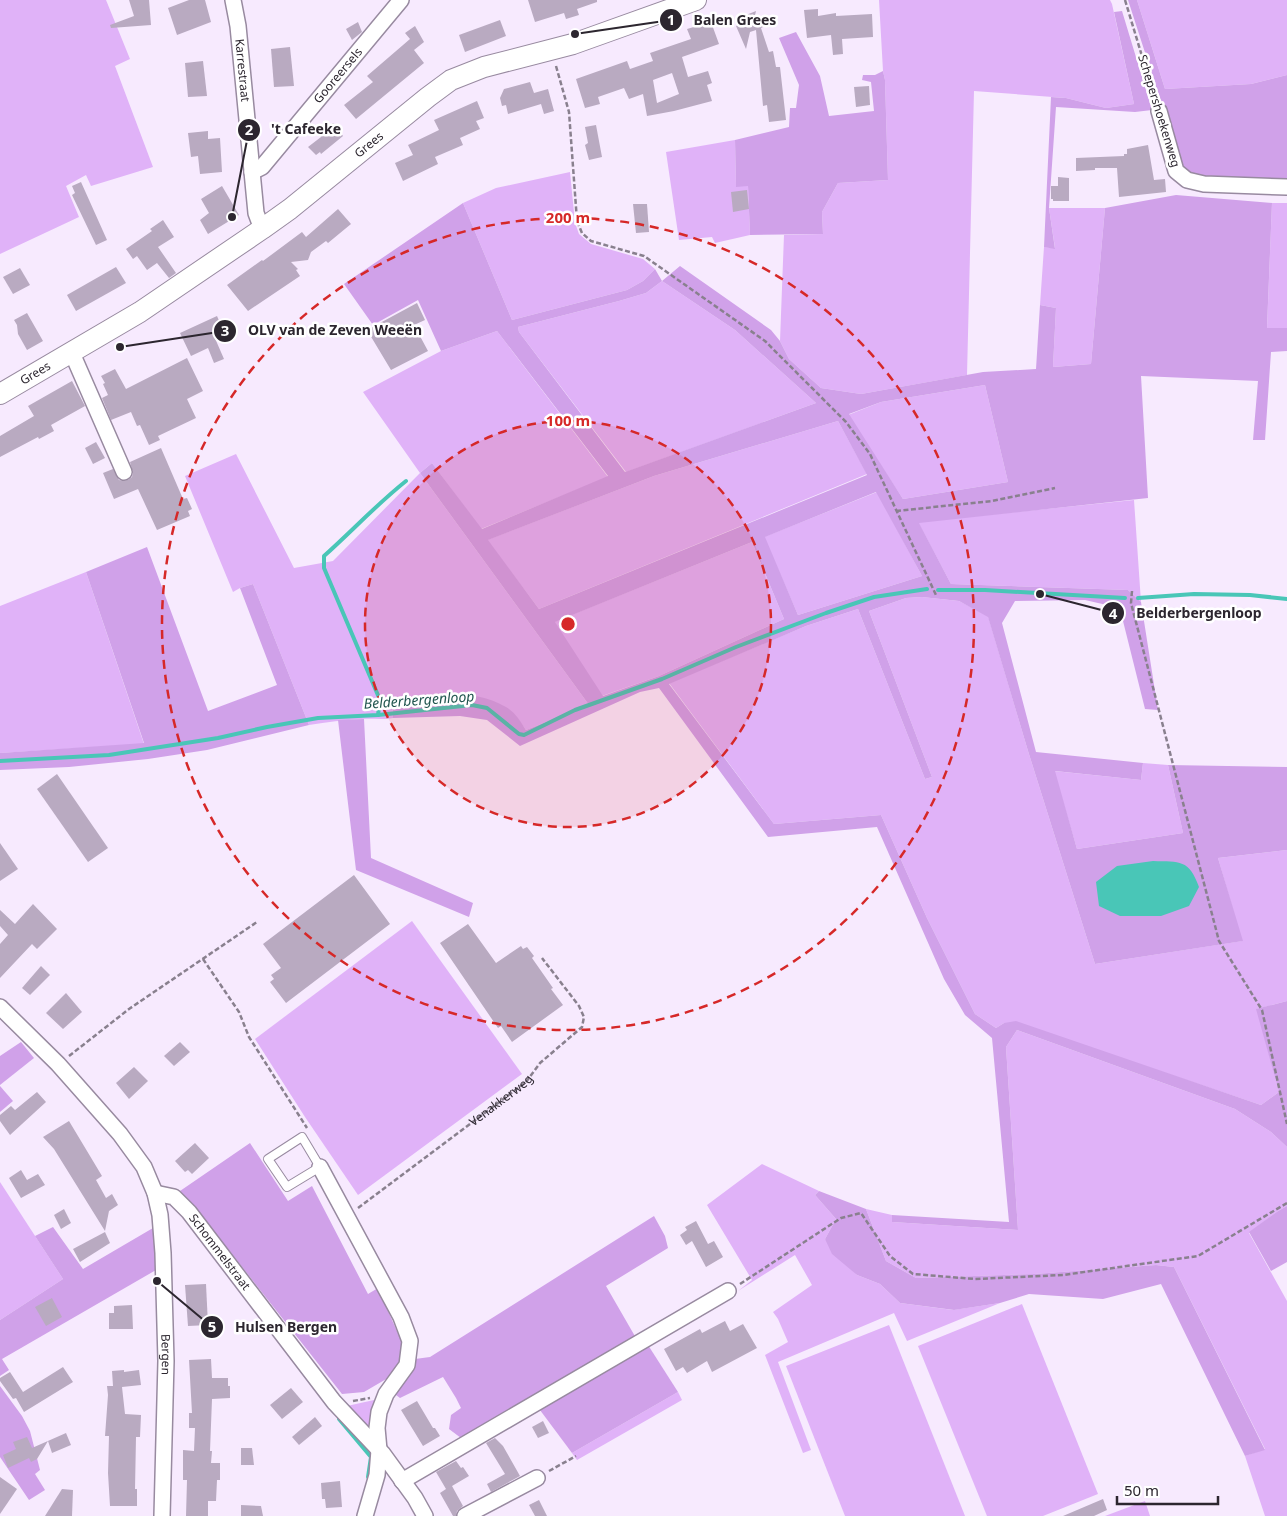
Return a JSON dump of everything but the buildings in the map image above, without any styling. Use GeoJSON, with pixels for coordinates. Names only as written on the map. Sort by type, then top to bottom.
{"type":"FeatureCollection","features":[{"type":"Feature","properties":{"kind":"street","name":"Karrestraat"},"geometry":{"type":"LineString","coordinates":[[233,0],[238,26],[256,214],[262,229]]}},
{"type":"Feature","properties":{"kind":"street","name":"Gooreersels"},"geometry":{"type":"LineString","coordinates":[[252,172],[262,167],[401,0]]}},
{"type":"Feature","properties":{"kind":"street","name":"Grees"},"geometry":{"type":"LineString","coordinates":[[0,394],[140,312],[262,229],[290,209],[420,102],[452,80],[484,67],[551,50],[696,0]]}},
{"type":"Feature","properties":{"kind":"street","name":"Schepershoekenweg"},"geometry":{"type":"LineString","coordinates":[[1159,111],[1176,170],[1187,180],[1204,184],[1287,187]]}},
{"type":"Feature","properties":{"kind":"street"},"geometry":{"type":"LineString","coordinates":[[72,352],[124,472]]}},
{"type":"Feature","properties":{"kind":"street"},"geometry":{"type":"LineString","coordinates":[[0,1007],[58,1064],[120,1134],[144,1167],[156,1193]]}},
{"type":"Feature","properties":{"kind":"street"},"geometry":{"type":"LineString","coordinates":[[320,1167],[401,1317],[410,1341],[407,1365],[386,1394],[378,1412],[379,1450],[377,1475],[365,1516]]}},
{"type":"Feature","properties":{"kind":"street","name":"Schommelstraat"},"geometry":{"type":"LineString","coordinates":[[156,1193],[174,1197],[188,1212],[334,1402],[379,1450],[415,1498],[425,1516]]}},
{"type":"Feature","properties":{"kind":"street","name":"Bergen"},"geometry":{"type":"LineString","coordinates":[[156,1193],[163,1253],[166,1361],[162,1516]]}},
{"type":"Feature","properties":{"kind":"street"},"geometry":{"type":"LineString","coordinates":[[402,1481],[728,1291]]}},
{"type":"Feature","properties":{"kind":"street"},"geometry":{"type":"LineString","coordinates":[[465,1516],[536,1478]]}},
{"type":"Feature","properties":{"kind":"lane"},"geometry":{"type":"LineString","coordinates":[[302,1137],[320,1167],[286,1187],[268,1159],[302,1137]]}},
{"type":"Feature","properties":{"kind":"path","name":"Schepershoekenweg"},"geometry":{"type":"LineString","coordinates":[[1124,0],[1159,111]]}},
{"type":"Feature","properties":{"kind":"path"},"geometry":{"type":"LineString","coordinates":[[551,50],[569,112],[577,221],[582,233],[591,241],[644,256],[765,341],[846,422],[870,454],[936,595]]}},
{"type":"Feature","properties":{"kind":"path"},"geometry":{"type":"LineString","coordinates":[[896,510],[992,501],[1055,488]]}},
{"type":"Feature","properties":{"kind":"path"},"geometry":{"type":"LineString","coordinates":[[1132,591],[1131,603],[1219,941],[1262,1010],[1287,1124]]}},
{"type":"Feature","properties":{"kind":"path"},"geometry":{"type":"LineString","coordinates":[[58,1064],[129,1010],[257,922]]}},
{"type":"Feature","properties":{"kind":"path","name":"Venakkerweg"},"geometry":{"type":"LineString","coordinates":[[347,1217],[526,1082],[540,1063],[582,1027],[584,1017],[579,1006],[542,958]]}},
{"type":"Feature","properties":{"kind":"path"},"geometry":{"type":"LineString","coordinates":[[203,959],[239,1012],[249,1037],[308,1130]]}},
{"type":"Feature","properties":{"kind":"path"},"geometry":{"type":"LineString","coordinates":[[728,1291],[841,1218],[861,1213],[890,1256],[913,1274],[975,1278],[1063,1275],[1198,1256],[1287,1202]]}},
{"type":"Feature","properties":{"kind":"path"},"geometry":{"type":"LineString","coordinates":[[334,1402],[360,1400],[386,1394]]}},
{"type":"Feature","properties":{"kind":"path"},"geometry":{"type":"LineString","coordinates":[[536,1478],[576,1456]]}},
{"type":"Feature","properties":{"kind":"shaded area"},"geometry":{"type":"Polygon","coordinates":[[[0,0],[106,0],[130,59],[115,66],[153,167],[91,186],[86,175],[66,186],[79,217],[0,254],[0,0]]]}},
{"type":"Feature","properties":{"kind":"shaded area"},"geometry":{"type":"Polygon","coordinates":[[[879,0],[1110,0],[1134,104],[1106,108],[1066,98],[974,91],[967,375],[861,394],[821,388],[789,359],[780,341],[784,235],[823,234],[822,212],[838,183],[888,180],[885,80],[879,0]]]}},
{"type":"Feature","properties":{"kind":"shaded area"},"geometry":{"type":"Polygon","coordinates":[[[1128,0],[1137,0],[1165,89],[1251,84],[1287,75],[1287,181],[1194,176],[1183,170],[1128,0]]]}},
{"type":"Feature","properties":{"kind":"shaded area"},"geometry":{"type":"Polygon","coordinates":[[[1137,0],[1287,0],[1287,75],[1251,84],[1165,89],[1137,0]]]}},
{"type":"Feature","properties":{"kind":"shaded area"},"geometry":{"type":"Polygon","coordinates":[[[1122,11],[1152,110],[1135,112],[1056,107],[1049,208],[1055,249],[1044,247],[1051,97],[1066,98],[1106,108],[1134,104],[1114,12],[1122,11]]]}},
{"type":"Feature","properties":{"kind":"shaded area"},"geometry":{"type":"Polygon","coordinates":[[[796,32],[820,76],[829,116],[874,111],[871,82],[862,80],[863,75],[875,75],[883,71],[885,80],[888,180],[838,183],[822,212],[823,234],[750,235],[748,186],[736,187],[735,140],[789,127],[790,108],[796,108],[799,85],[779,38],[796,32]]]}},
{"type":"Feature","properties":{"kind":"shaded area"},"geometry":{"type":"Polygon","coordinates":[[[735,140],[736,186],[748,186],[750,235],[715,243],[712,237],[679,240],[666,152],[735,140]]]}},
{"type":"Feature","properties":{"kind":"shaded area"},"geometry":{"type":"Polygon","coordinates":[[[570,172],[575,223],[579,234],[591,244],[643,259],[655,269],[643,281],[627,290],[512,320],[463,203],[496,188],[570,172]]]}},
{"type":"Feature","properties":{"kind":"shaded area"},"geometry":{"type":"Polygon","coordinates":[[[1176,195],[1272,203],[1267,328],[1287,328],[1287,351],[1271,352],[1265,440],[1253,440],[1258,381],[1141,376],[1148,498],[919,523],[951,584],[1128,590],[1141,602],[1158,710],[1145,709],[1121,613],[1111,606],[1085,600],[1015,601],[1002,623],[1036,752],[1143,763],[1141,780],[1055,771],[1077,849],[1183,833],[1168,765],[1287,767],[1287,850],[1218,858],[1243,941],[1095,964],[988,617],[959,601],[922,597],[906,598],[869,611],[932,777],[925,779],[858,609],[806,626],[669,684],[774,824],[881,815],[927,918],[975,1014],[996,1028],[1004,1023],[1016,1021],[1261,1105],[1279,1092],[1256,1009],[1287,1001],[1287,1147],[1271,1132],[1235,1109],[1017,1030],[1006,1047],[1018,1230],[892,1222],[892,1215],[1009,1222],[992,1038],[965,1015],[944,979],[877,827],[768,837],[659,688],[640,692],[520,746],[487,720],[460,716],[393,718],[392,698],[436,694],[465,695],[493,701],[506,707],[518,717],[526,730],[589,705],[420,473],[432,463],[482,529],[608,476],[497,331],[441,351],[418,300],[373,325],[344,284],[463,203],[512,320],[627,290],[643,281],[655,269],[662,281],[680,266],[771,330],[780,341],[789,359],[821,388],[861,394],[983,372],[1036,369],[1040,305],[1056,308],[1053,367],[1091,364],[1105,208],[1176,195]],[[662,281],[646,293],[518,327],[519,332],[625,472],[816,403],[735,330],[662,281]],[[985,385],[881,402],[849,414],[903,499],[1008,482],[985,385]],[[838,421],[654,476],[488,540],[539,609],[867,475],[838,421]],[[876,492],[765,537],[798,615],[922,576],[876,492]],[[752,542],[555,622],[603,696],[659,676],[784,619],[752,542]]]}},
{"type":"Feature","properties":{"kind":"shaded area"},"geometry":{"type":"Polygon","coordinates":[[[1272,203],[1287,203],[1287,328],[1267,329],[1272,203]]]}},
{"type":"Feature","properties":{"kind":"shaded area"},"geometry":{"type":"Polygon","coordinates":[[[1049,208],[1105,208],[1091,364],[1053,367],[1056,308],[1040,305],[1044,247],[1055,248],[1049,208]]]}},
{"type":"Feature","properties":{"kind":"shaded area"},"geometry":{"type":"Polygon","coordinates":[[[662,281],[735,330],[816,403],[626,472],[519,332],[518,327],[646,293],[662,281]]]}},
{"type":"Feature","properties":{"kind":"shaded area"},"geometry":{"type":"Polygon","coordinates":[[[497,331],[608,477],[481,529],[432,463],[420,473],[363,392],[441,351],[497,331]]]}},
{"type":"Feature","properties":{"kind":"shaded area"},"geometry":{"type":"Polygon","coordinates":[[[985,385],[1008,482],[903,499],[848,415],[881,402],[985,385]]]}},
{"type":"Feature","properties":{"kind":"shaded area"},"geometry":{"type":"Polygon","coordinates":[[[838,421],[867,474],[539,609],[487,540],[654,476],[838,421]]]}},
{"type":"Feature","properties":{"kind":"shaded area"},"geometry":{"type":"Polygon","coordinates":[[[236,454],[294,568],[333,561],[420,473],[589,705],[526,730],[518,719],[392,698],[393,718],[348,720],[309,725],[253,584],[233,592],[185,476],[236,454]]]}},
{"type":"Feature","properties":{"kind":"shaded area"},"geometry":{"type":"Polygon","coordinates":[[[877,492],[922,576],[798,615],[764,537],[877,492]]]}},
{"type":"Feature","properties":{"kind":"shaded area"},"geometry":{"type":"Polygon","coordinates":[[[1134,500],[1141,602],[1128,590],[951,584],[918,522],[1134,500]]]}},
{"type":"Feature","properties":{"kind":"shaded area"},"geometry":{"type":"Polygon","coordinates":[[[752,542],[784,619],[659,676],[602,696],[554,622],[752,542]]]}},
{"type":"Feature","properties":{"kind":"shaded area"},"geometry":{"type":"Polygon","coordinates":[[[147,547],[208,711],[277,685],[240,588],[253,584],[309,725],[207,750],[148,759],[69,767],[0,770],[0,753],[144,743],[86,572],[147,547]]]}},
{"type":"Feature","properties":{"kind":"shaded area"},"geometry":{"type":"Polygon","coordinates":[[[86,572],[144,744],[0,753],[0,606],[86,572]]]}},
{"type":"Feature","properties":{"kind":"shaded area"},"geometry":{"type":"Polygon","coordinates":[[[922,597],[959,601],[988,616],[1095,964],[1242,941],[1218,858],[1287,850],[1287,1001],[1257,1009],[1279,1092],[1261,1105],[1136,1063],[1004,1023],[996,1028],[975,1014],[927,918],[881,815],[774,824],[669,683],[806,626],[858,609],[925,779],[932,777],[869,611],[906,598],[922,597]]]}},
{"type":"Feature","properties":{"kind":"shaded area"},"geometry":{"type":"Polygon","coordinates":[[[364,719],[371,858],[473,903],[469,917],[356,870],[338,720],[364,719]]]}},
{"type":"Feature","properties":{"kind":"shaded area"},"geometry":{"type":"Polygon","coordinates":[[[1143,763],[1168,765],[1183,833],[1077,849],[1054,771],[1141,780],[1143,763]]]}},
{"type":"Feature","properties":{"kind":"shaded area"},"geometry":{"type":"Polygon","coordinates":[[[1153,861],[1177,862],[1191,871],[1199,887],[1189,906],[1161,916],[1120,916],[1099,906],[1096,882],[1117,866],[1153,861]]]}},
{"type":"Feature","properties":{"kind":"shaded area"},"geometry":{"type":"Polygon","coordinates":[[[412,921],[522,1074],[358,1195],[255,1039],[412,921]]]}},
{"type":"Feature","properties":{"kind":"shaded area"},"geometry":{"type":"Polygon","coordinates":[[[1017,1030],[1235,1109],[1271,1132],[1287,1147],[1287,1206],[1249,1233],[1287,1301],[1287,1516],[1265,1516],[1245,1456],[1265,1449],[1174,1267],[1156,1265],[1034,1274],[916,1278],[886,1261],[866,1209],[892,1215],[892,1222],[1018,1230],[1006,1047],[1017,1030]]]}},
{"type":"Feature","properties":{"kind":"shaded area"},"geometry":{"type":"Polygon","coordinates":[[[21,1042],[34,1058],[0,1085],[0,1056],[21,1042]]]}},
{"type":"Feature","properties":{"kind":"shaded area"},"geometry":{"type":"Polygon","coordinates":[[[0,1086],[13,1101],[0,1112],[0,1086]]]}},
{"type":"Feature","properties":{"kind":"shaded area"},"geometry":{"type":"Polygon","coordinates":[[[250,1143],[288,1201],[312,1186],[368,1294],[378,1288],[403,1345],[402,1362],[388,1378],[364,1392],[342,1394],[198,1211],[180,1191],[250,1143]]]}},
{"type":"Feature","properties":{"kind":"shaded area"},"geometry":{"type":"Polygon","coordinates":[[[762,1164],[819,1191],[815,1195],[836,1219],[825,1239],[857,1275],[880,1284],[900,1303],[953,1310],[1000,1303],[907,1341],[894,1313],[778,1362],[811,1450],[803,1453],[765,1355],[788,1342],[773,1312],[812,1285],[795,1255],[738,1291],[752,1280],[707,1205],[762,1164]]]}},
{"type":"Feature","properties":{"kind":"shaded area"},"geometry":{"type":"Polygon","coordinates":[[[0,1182],[63,1279],[0,1320],[0,1182]]]}},
{"type":"Feature","properties":{"kind":"shaded area"},"geometry":{"type":"Polygon","coordinates":[[[819,1191],[866,1209],[886,1261],[916,1278],[1034,1274],[1156,1265],[1174,1267],[1265,1450],[1245,1456],[1161,1284],[1103,1299],[1029,1294],[1000,1303],[954,1310],[900,1303],[880,1284],[857,1275],[832,1254],[825,1239],[836,1219],[815,1195],[819,1191]]]}},
{"type":"Feature","properties":{"kind":"shaded area"},"geometry":{"type":"Polygon","coordinates":[[[1287,1206],[1287,1262],[1271,1271],[1249,1232],[1287,1206]]]}},
{"type":"Feature","properties":{"kind":"shaded area"},"geometry":{"type":"Polygon","coordinates":[[[654,1216],[665,1236],[668,1248],[606,1286],[636,1338],[461,1438],[449,1429],[451,1415],[461,1408],[443,1377],[400,1398],[392,1392],[405,1377],[415,1359],[430,1357],[654,1216]]]}},
{"type":"Feature","properties":{"kind":"shaded area"},"geometry":{"type":"Polygon","coordinates":[[[53,1227],[83,1269],[153,1228],[156,1270],[2,1359],[9,1370],[0,1376],[0,1320],[63,1279],[35,1236],[53,1227]]]}},
{"type":"Feature","properties":{"kind":"shaded area"},"geometry":{"type":"Polygon","coordinates":[[[1022,1304],[1098,1494],[1043,1516],[987,1516],[918,1346],[1022,1304]]]}},
{"type":"Feature","properties":{"kind":"shaded area"},"geometry":{"type":"Polygon","coordinates":[[[889,1325],[965,1516],[845,1516],[786,1366],[889,1325]]]}},
{"type":"Feature","properties":{"kind":"shaded area"},"geometry":{"type":"Polygon","coordinates":[[[648,1345],[678,1392],[572,1453],[537,1406],[648,1345]]]}},
{"type":"Feature","properties":{"kind":"shaded area"},"geometry":{"type":"Polygon","coordinates":[[[0,1386],[22,1416],[30,1431],[40,1470],[35,1474],[45,1490],[29,1500],[0,1457],[0,1386]]]}},
{"type":"Feature","properties":{"kind":"shaded area"},"geometry":{"type":"Polygon","coordinates":[[[678,1392],[682,1400],[577,1460],[572,1453],[678,1392]]]}},
{"type":"Feature","properties":{"kind":"shaded area"},"geometry":{"type":"Polygon","coordinates":[[[374,1400],[375,1402],[372,1433],[347,1406],[374,1400]]]}},
{"type":"Feature","properties":{"kind":"shaded area"},"geometry":{"type":"Polygon","coordinates":[[[1145,1501],[1150,1516],[1105,1516],[1145,1501]]]}},
{"type":"Feature","properties":{"kind":"waterway"},"geometry":{"type":"LineString","coordinates":[[378,715],[380,700],[324,568],[324,556],[406,481]]}},
{"type":"Feature","properties":{"kind":"waterway","name":"Belderbergenloop"},"geometry":{"type":"LineString","coordinates":[[0,761],[109,755],[218,738],[318,718],[378,715],[472,705],[487,708],[519,734],[524,735],[575,710],[662,679],[736,647],[826,613],[874,597],[927,589]]}},
{"type":"Feature","properties":{"kind":"waterway","name":"Belderbergenloop"},"geometry":{"type":"LineString","coordinates":[[938,590],[985,590],[1125,598]]}},
{"type":"Feature","properties":{"kind":"waterway","name":"Belderbergenloop"},"geometry":{"type":"LineString","coordinates":[[1138,598],[1194,594],[1250,595],[1287,599]]}},
{"type":"Feature","properties":{"kind":"waterway"},"geometry":{"type":"LineString","coordinates":[[339,1419],[371,1457],[368,1477]]}},
{"type":"Feature","properties":{"kind":"place","name":"Balen Grees"},"geometry":{"type":"Point","coordinates":[575,34]}},
{"type":"Feature","properties":{"kind":"place","name":"'t Cafeeke"},"geometry":{"type":"Point","coordinates":[232,217]}},
{"type":"Feature","properties":{"kind":"place","name":"OLV van de Zeven Weeën"},"geometry":{"type":"Point","coordinates":[120,347]}},
{"type":"Feature","properties":{"kind":"place","name":"Belderbergenloop"},"geometry":{"type":"Point","coordinates":[1040,594]}},
{"type":"Feature","properties":{"kind":"place","name":"Hulsen Bergen"},"geometry":{"type":"Point","coordinates":[157,1281]}}]}
